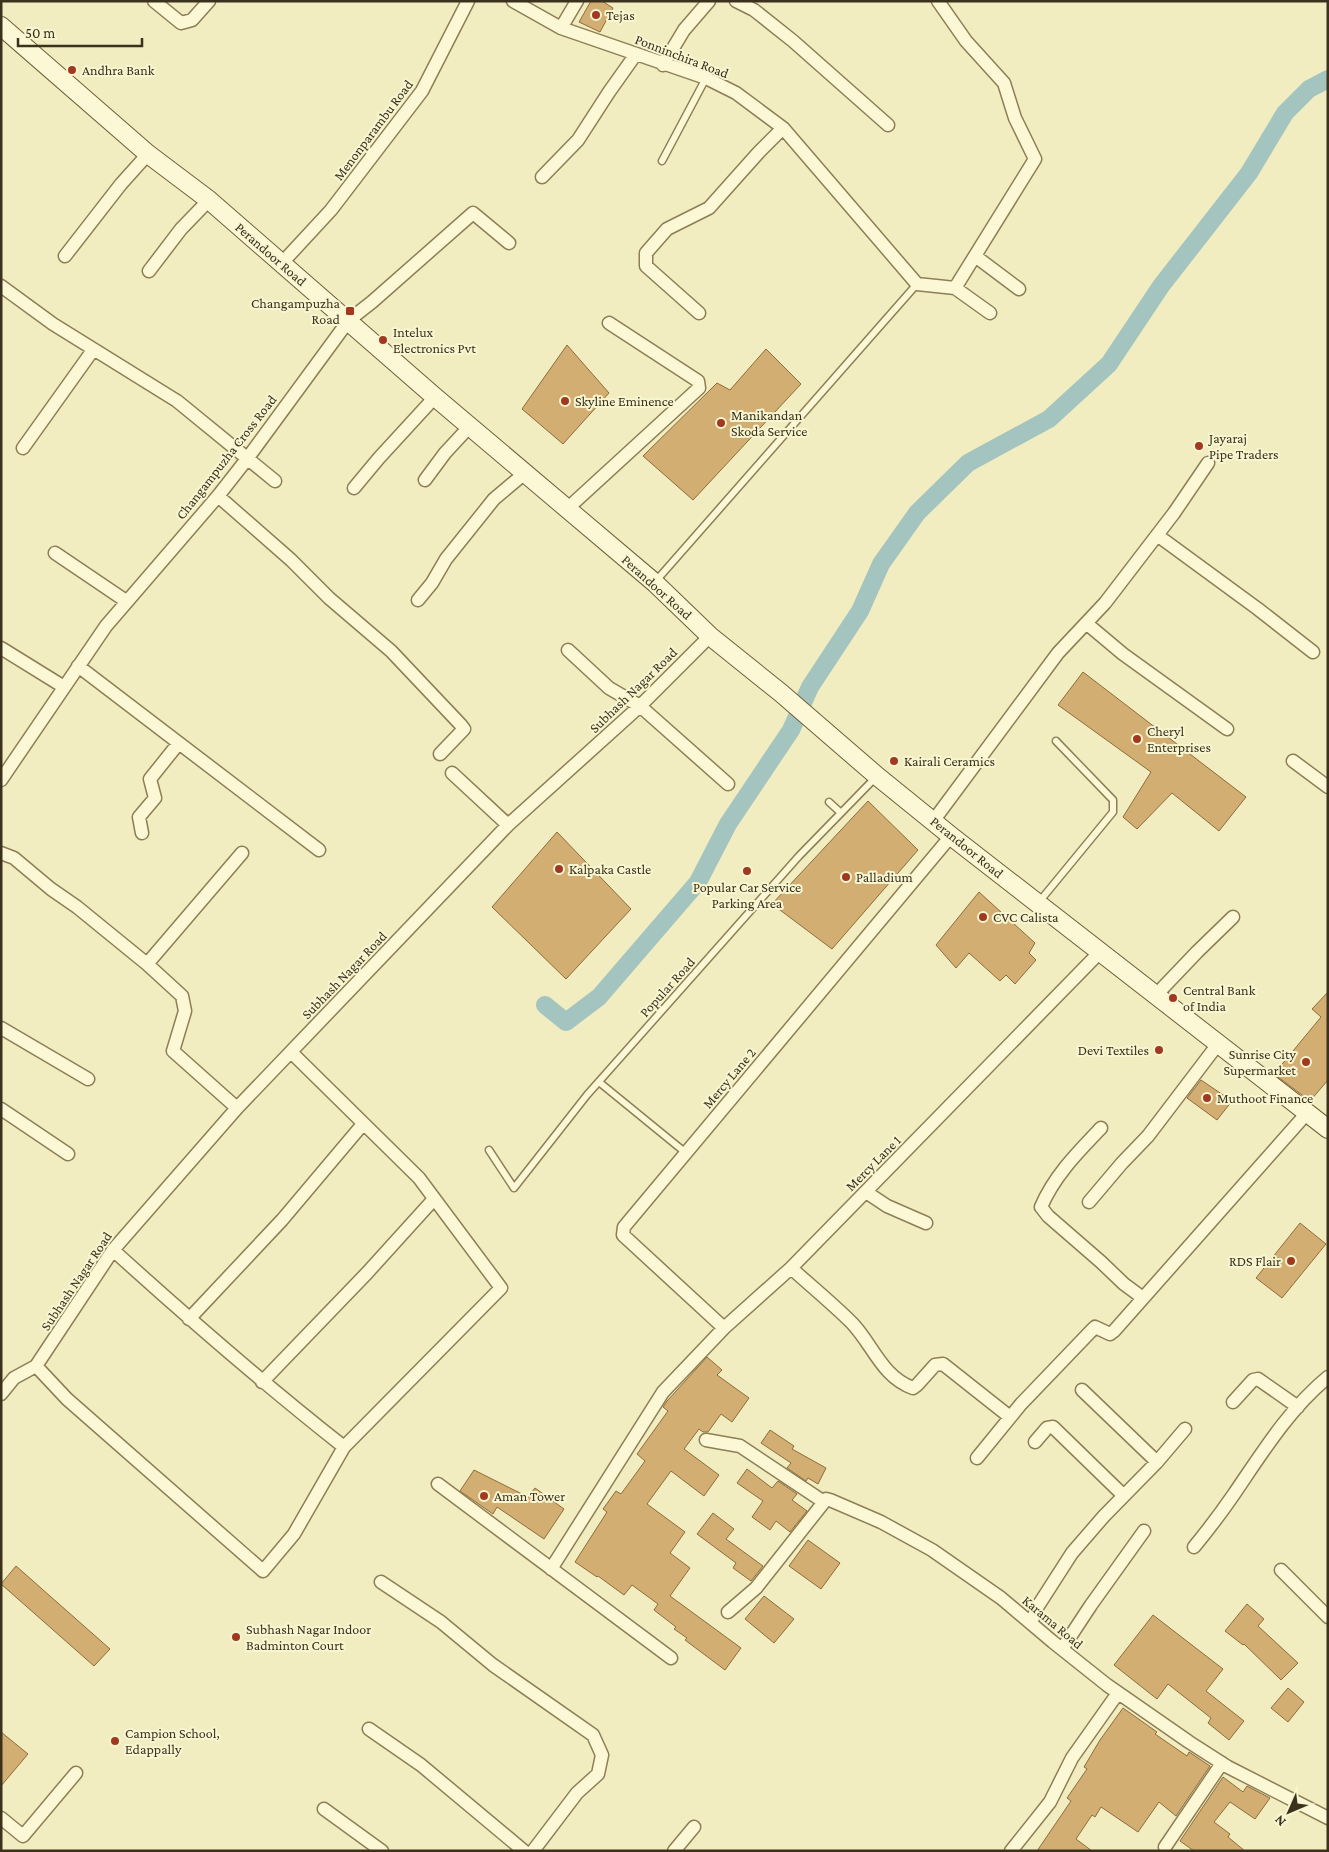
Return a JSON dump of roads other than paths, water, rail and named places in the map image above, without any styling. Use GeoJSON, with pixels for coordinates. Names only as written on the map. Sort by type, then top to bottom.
{"type":"FeatureCollection","features":[{"type":"Feature","properties":{"kind":"main road","name":"Perandoor Road"},"geometry":{"type":"LineString","coordinates":[[1,26],[148,154],[209,200],[435,397],[655,583],[710,636],[782,693],[877,776],[934,820],[951,836],[1328,1130]]}},
{"type":"Feature","properties":{"kind":"street"},"geometry":{"type":"LineString","coordinates":[[154,1],[181,23],[192,20],[209,1]]}},
{"type":"Feature","properties":{"kind":"street","name":"Menonparambu Road"},"geometry":{"type":"LineString","coordinates":[[282,263],[331,210],[422,91],[468,1]]}},
{"type":"Feature","properties":{"kind":"street","name":"Ponninchira Road"},"geometry":{"type":"LineString","coordinates":[[513,1],[561,28],[706,78],[736,93],[783,128],[917,284]]}},
{"type":"Feature","properties":{"kind":"street"},"geometry":{"type":"LineString","coordinates":[[561,28],[577,1]]}},
{"type":"Feature","properties":{"kind":"street"},"geometry":{"type":"LineString","coordinates":[[664,65],[684,30],[709,1]]}},
{"type":"Feature","properties":{"kind":"street"},"geometry":{"type":"LineString","coordinates":[[736,1],[754,10],[793,41],[888,125]]}},
{"type":"Feature","properties":{"kind":"street"},"geometry":{"type":"LineString","coordinates":[[938,1],[966,41],[1004,83],[1015,118],[1035,159],[955,288]]}},
{"type":"Feature","properties":{"kind":"street"},"geometry":{"type":"LineString","coordinates":[[542,178],[578,140],[636,54]]}},
{"type":"Feature","properties":{"kind":"street"},"geometry":{"type":"LineString","coordinates":[[699,313],[646,266],[646,253],[667,229],[709,208],[758,152],[783,128]]}},
{"type":"Feature","properties":{"kind":"street"},"geometry":{"type":"LineString","coordinates":[[64,256],[121,184],[148,154]]}},
{"type":"Feature","properties":{"kind":"street"},"geometry":{"type":"LineString","coordinates":[[149,271],[181,229],[209,200]]}},
{"type":"Feature","properties":{"kind":"street","name":"Changampuzha Cross Road"},"geometry":{"type":"LineString","coordinates":[[1,780],[106,626],[218,496],[348,320],[379,296],[473,213],[509,242]]}},
{"type":"Feature","properties":{"kind":"street"},"geometry":{"type":"LineString","coordinates":[[975,256],[1019,289]]}},
{"type":"Feature","properties":{"kind":"street"},"geometry":{"type":"LineString","coordinates":[[917,284],[955,288],[990,313]]}},
{"type":"Feature","properties":{"kind":"street"},"geometry":{"type":"LineString","coordinates":[[1,286],[52,324],[177,402],[275,481]]}},
{"type":"Feature","properties":{"kind":"street"},"geometry":{"type":"LineString","coordinates":[[567,509],[699,388],[698,381],[608,322]]}},
{"type":"Feature","properties":{"kind":"street"},"geometry":{"type":"LineString","coordinates":[[23,448],[93,350]]}},
{"type":"Feature","properties":{"kind":"street"},"geometry":{"type":"LineString","coordinates":[[354,488],[435,397]]}},
{"type":"Feature","properties":{"kind":"street"},"geometry":{"type":"LineString","coordinates":[[425,480],[445,453],[470,426]]}},
{"type":"Feature","properties":{"kind":"street"},"geometry":{"type":"LineString","coordinates":[[934,820],[1058,653],[1105,603],[1158,535],[1208,463]]}},
{"type":"Feature","properties":{"kind":"street"},"geometry":{"type":"LineString","coordinates":[[418,600],[432,583],[446,559],[494,499],[526,473]]}},
{"type":"Feature","properties":{"kind":"street"},"geometry":{"type":"LineString","coordinates":[[218,496],[291,560],[329,598],[391,651],[461,725],[464,729],[460,735],[440,754]]}},
{"type":"Feature","properties":{"kind":"street"},"geometry":{"type":"LineString","coordinates":[[1158,535],[1258,608],[1313,652]]}},
{"type":"Feature","properties":{"kind":"street"},"geometry":{"type":"LineString","coordinates":[[55,553],[126,601]]}},
{"type":"Feature","properties":{"kind":"street"},"geometry":{"type":"LineString","coordinates":[[1086,623],[1123,654],[1226,730]]}},
{"type":"Feature","properties":{"kind":"street","name":"Subhash Nagar Road"},"geometry":{"type":"LineString","coordinates":[[36,1366],[113,1250],[236,1108],[508,825],[640,706],[710,636]]}},
{"type":"Feature","properties":{"kind":"street"},"geometry":{"type":"LineString","coordinates":[[1,648],[64,687]]}},
{"type":"Feature","properties":{"kind":"street"},"geometry":{"type":"LineString","coordinates":[[568,650],[609,688],[640,706],[728,784]]}},
{"type":"Feature","properties":{"kind":"street"},"geometry":{"type":"LineString","coordinates":[[78,666],[319,850]]}},
{"type":"Feature","properties":{"kind":"street"},"geometry":{"type":"LineString","coordinates":[[142,833],[139,817],[154,798],[150,779],[178,744]]}},
{"type":"Feature","properties":{"kind":"street"},"geometry":{"type":"LineString","coordinates":[[1293,762],[1328,787]]}},
{"type":"Feature","properties":{"kind":"street"},"geometry":{"type":"LineString","coordinates":[[452,773],[508,825]]}},
{"type":"Feature","properties":{"kind":"street","name":"Mercy Lane 2"},"geometry":{"type":"LineString","coordinates":[[724,1328],[623,1235],[624,1227],[951,836]]}},
{"type":"Feature","properties":{"kind":"street"},"geometry":{"type":"LineString","coordinates":[[1,853],[14,858],[147,964],[182,996],[185,1011],[173,1051],[236,1108]]}},
{"type":"Feature","properties":{"kind":"street"},"geometry":{"type":"LineString","coordinates":[[147,964],[242,854]]}},
{"type":"Feature","properties":{"kind":"street"},"geometry":{"type":"LineString","coordinates":[[1156,995],[1196,952],[1233,918]]}},
{"type":"Feature","properties":{"kind":"street","name":"Mercy Lane 1"},"geometry":{"type":"LineString","coordinates":[[551,1569],[663,1392],[724,1328],[791,1268],[1100,952]]}},
{"type":"Feature","properties":{"kind":"street"},"geometry":{"type":"LineString","coordinates":[[1,1028],[88,1079]]}},
{"type":"Feature","properties":{"kind":"street"},"geometry":{"type":"LineString","coordinates":[[1089,1202],[1148,1136],[1218,1044]]}},
{"type":"Feature","properties":{"kind":"street"},"geometry":{"type":"LineString","coordinates":[[1,1394],[14,1378],[36,1366],[67,1399],[263,1571],[294,1534],[344,1447],[501,1288],[419,1178],[291,1052]]}},
{"type":"Feature","properties":{"kind":"street"},"geometry":{"type":"LineString","coordinates":[[1,1109],[68,1154]]}},
{"type":"Feature","properties":{"kind":"street"},"geometry":{"type":"LineString","coordinates":[[977,1458],[1010,1417],[1095,1327],[1110,1334],[1307,1113]]}},
{"type":"Feature","properties":{"kind":"street"},"geometry":{"type":"LineString","coordinates":[[190,1320],[282,1220],[363,1124]]}},
{"type":"Feature","properties":{"kind":"street"},"geometry":{"type":"LineString","coordinates":[[1102,1128],[1053,1183],[1041,1207],[1048,1216],[1124,1284],[1143,1298]]}},
{"type":"Feature","properties":{"kind":"street"},"geometry":{"type":"LineString","coordinates":[[866,1192],[887,1206],[926,1223]]}},
{"type":"Feature","properties":{"kind":"street"},"geometry":{"type":"LineString","coordinates":[[262,1382],[367,1273],[434,1198]]}},
{"type":"Feature","properties":{"kind":"street"},"geometry":{"type":"LineString","coordinates":[[113,1250],[262,1382],[344,1447]]}},
{"type":"Feature","properties":{"kind":"street"},"geometry":{"type":"LineString","coordinates":[[791,1268],[853,1324],[881,1365],[907,1386],[913,1388],[918,1385],[935,1365],[943,1364],[1010,1417]]}},
{"type":"Feature","properties":{"kind":"street"},"geometry":{"type":"LineString","coordinates":[[1194,1547],[1298,1406],[1328,1377]]}},
{"type":"Feature","properties":{"kind":"street"},"geometry":{"type":"LineString","coordinates":[[1233,1402],[1253,1380],[1258,1379],[1298,1406]]}},
{"type":"Feature","properties":{"kind":"street"},"geometry":{"type":"LineString","coordinates":[[1082,1390],[1157,1462]]}},
{"type":"Feature","properties":{"kind":"street"},"geometry":{"type":"LineString","coordinates":[[1035,1442],[1047,1428],[1053,1427],[1123,1496]]}},
{"type":"Feature","properties":{"kind":"street"},"geometry":{"type":"LineString","coordinates":[[1030,1623],[1038,1606],[1072,1553],[1123,1496],[1157,1462],[1185,1429]]}},
{"type":"Feature","properties":{"kind":"street"},"geometry":{"type":"LineString","coordinates":[[706,1440],[740,1446],[824,1502],[756,1588],[728,1612]]}},
{"type":"Feature","properties":{"kind":"street"},"geometry":{"type":"LineString","coordinates":[[438,1484],[671,1658]]}},
{"type":"Feature","properties":{"kind":"street","name":"Karama Road"},"geometry":{"type":"LineString","coordinates":[[824,1502],[830,1500],[881,1522],[932,1550],[1001,1598],[1118,1693],[1189,1742],[1222,1763],[1328,1818]]}},
{"type":"Feature","properties":{"kind":"street"},"geometry":{"type":"LineString","coordinates":[[1062,1649],[1090,1605],[1144,1531]]}},
{"type":"Feature","properties":{"kind":"street"},"geometry":{"type":"LineString","coordinates":[[1281,1570],[1328,1617]]}},
{"type":"Feature","properties":{"kind":"street"},"geometry":{"type":"LineString","coordinates":[[381,1582],[441,1622],[492,1665],[593,1735],[602,1755],[598,1774],[577,1793],[533,1851]]}},
{"type":"Feature","properties":{"kind":"street"},"geometry":{"type":"LineString","coordinates":[[1011,1851],[1050,1802],[1072,1758],[1118,1693]]}},
{"type":"Feature","properties":{"kind":"street"},"geometry":{"type":"LineString","coordinates":[[369,1728],[421,1765],[524,1851]]}},
{"type":"Feature","properties":{"kind":"street"},"geometry":{"type":"LineString","coordinates":[[1165,1847],[1222,1763]]}},
{"type":"Feature","properties":{"kind":"street"},"geometry":{"type":"LineString","coordinates":[[1,1818],[23,1836],[76,1773]]}},
{"type":"Feature","properties":{"kind":"street"},"geometry":{"type":"LineString","coordinates":[[324,1809],[382,1851]]}},
{"type":"Feature","properties":{"kind":"street"},"geometry":{"type":"LineString","coordinates":[[674,1851],[694,1827]]}},
{"type":"Feature","properties":{"kind":"lane"},"geometry":{"type":"LineString","coordinates":[[662,161],[706,78]]}},
{"type":"Feature","properties":{"kind":"lane"},"geometry":{"type":"LineString","coordinates":[[655,583],[917,284]]}},
{"type":"Feature","properties":{"kind":"lane"},"geometry":{"type":"LineString","coordinates":[[1038,903],[1113,812],[1113,800],[1056,741]]}},
{"type":"Feature","properties":{"kind":"lane","name":"Popular Road"},"geometry":{"type":"LineString","coordinates":[[490,1150],[514,1188],[599,1082],[799,856],[877,776]]}},
{"type":"Feature","properties":{"kind":"lane"},"geometry":{"type":"LineString","coordinates":[[829,802],[841,813]]}},
{"type":"Feature","properties":{"kind":"lane"},"geometry":{"type":"LineString","coordinates":[[599,1082],[686,1153]]}},
{"type":"Feature","properties":{"kind":"waterway"},"geometry":{"type":"LineString","coordinates":[[545,1005],[566,1022],[599,997],[698,882],[728,824],[791,730],[810,687],[860,611],[881,564],[917,513],[968,463],[1049,419],[1109,364],[1161,286],[1249,173],[1285,113],[1309,89],[1328,79]]}},
{"type":"Feature","properties":{"kind":"place","name":"Tejas"},"geometry":{"type":"Point","coordinates":[596,15]}},
{"type":"Feature","properties":{"kind":"place","name":"Andhra Bank"},"geometry":{"type":"Point","coordinates":[72,70]}},
{"type":"Feature","properties":{"kind":"place","name":"Changampuzha Road"},"geometry":{"type":"Point","coordinates":[350,311]}},
{"type":"Feature","properties":{"kind":"place","name":"Intelux Electronics Pvt"},"geometry":{"type":"Point","coordinates":[383,340]}},
{"type":"Feature","properties":{"kind":"place","name":"Skyline Eminence"},"geometry":{"type":"Point","coordinates":[565,401]}},
{"type":"Feature","properties":{"kind":"place","name":"Manikandan Skoda Service"},"geometry":{"type":"Point","coordinates":[721,423]}},
{"type":"Feature","properties":{"kind":"place","name":"Jayaraj Pipe Traders"},"geometry":{"type":"Point","coordinates":[1199,446]}},
{"type":"Feature","properties":{"kind":"place","name":"Cheryl Enterprises"},"geometry":{"type":"Point","coordinates":[1137,739]}},
{"type":"Feature","properties":{"kind":"place","name":"Kairali Ceramics"},"geometry":{"type":"Point","coordinates":[894,761]}},
{"type":"Feature","properties":{"kind":"place","name":"Kalpaka Castle"},"geometry":{"type":"Point","coordinates":[559,869]}},
{"type":"Feature","properties":{"kind":"place","name":"Popular Car Service Parking Area"},"geometry":{"type":"Point","coordinates":[747,871]}},
{"type":"Feature","properties":{"kind":"place","name":"Palladium"},"geometry":{"type":"Point","coordinates":[846,877]}},
{"type":"Feature","properties":{"kind":"place","name":"CVC Calista"},"geometry":{"type":"Point","coordinates":[983,917]}},
{"type":"Feature","properties":{"kind":"place","name":"Central Bank of India"},"geometry":{"type":"Point","coordinates":[1173,998]}},
{"type":"Feature","properties":{"kind":"place","name":"Devi Textiles"},"geometry":{"type":"Point","coordinates":[1159,1050]}},
{"type":"Feature","properties":{"kind":"place","name":"Sunrise City Supermarket"},"geometry":{"type":"Point","coordinates":[1306,1062]}},
{"type":"Feature","properties":{"kind":"place","name":"Muthoot Finance"},"geometry":{"type":"Point","coordinates":[1207,1098]}},
{"type":"Feature","properties":{"kind":"place","name":"RDS Flair"},"geometry":{"type":"Point","coordinates":[1291,1261]}},
{"type":"Feature","properties":{"kind":"place","name":"Aman Tower"},"geometry":{"type":"Point","coordinates":[484,1496]}},
{"type":"Feature","properties":{"kind":"place","name":"Subhash Nagar Indoor Badminton Court"},"geometry":{"type":"Point","coordinates":[236,1637]}},
{"type":"Feature","properties":{"kind":"place","name":"Campion School, Edappally"},"geometry":{"type":"Point","coordinates":[115,1741]}}]}
